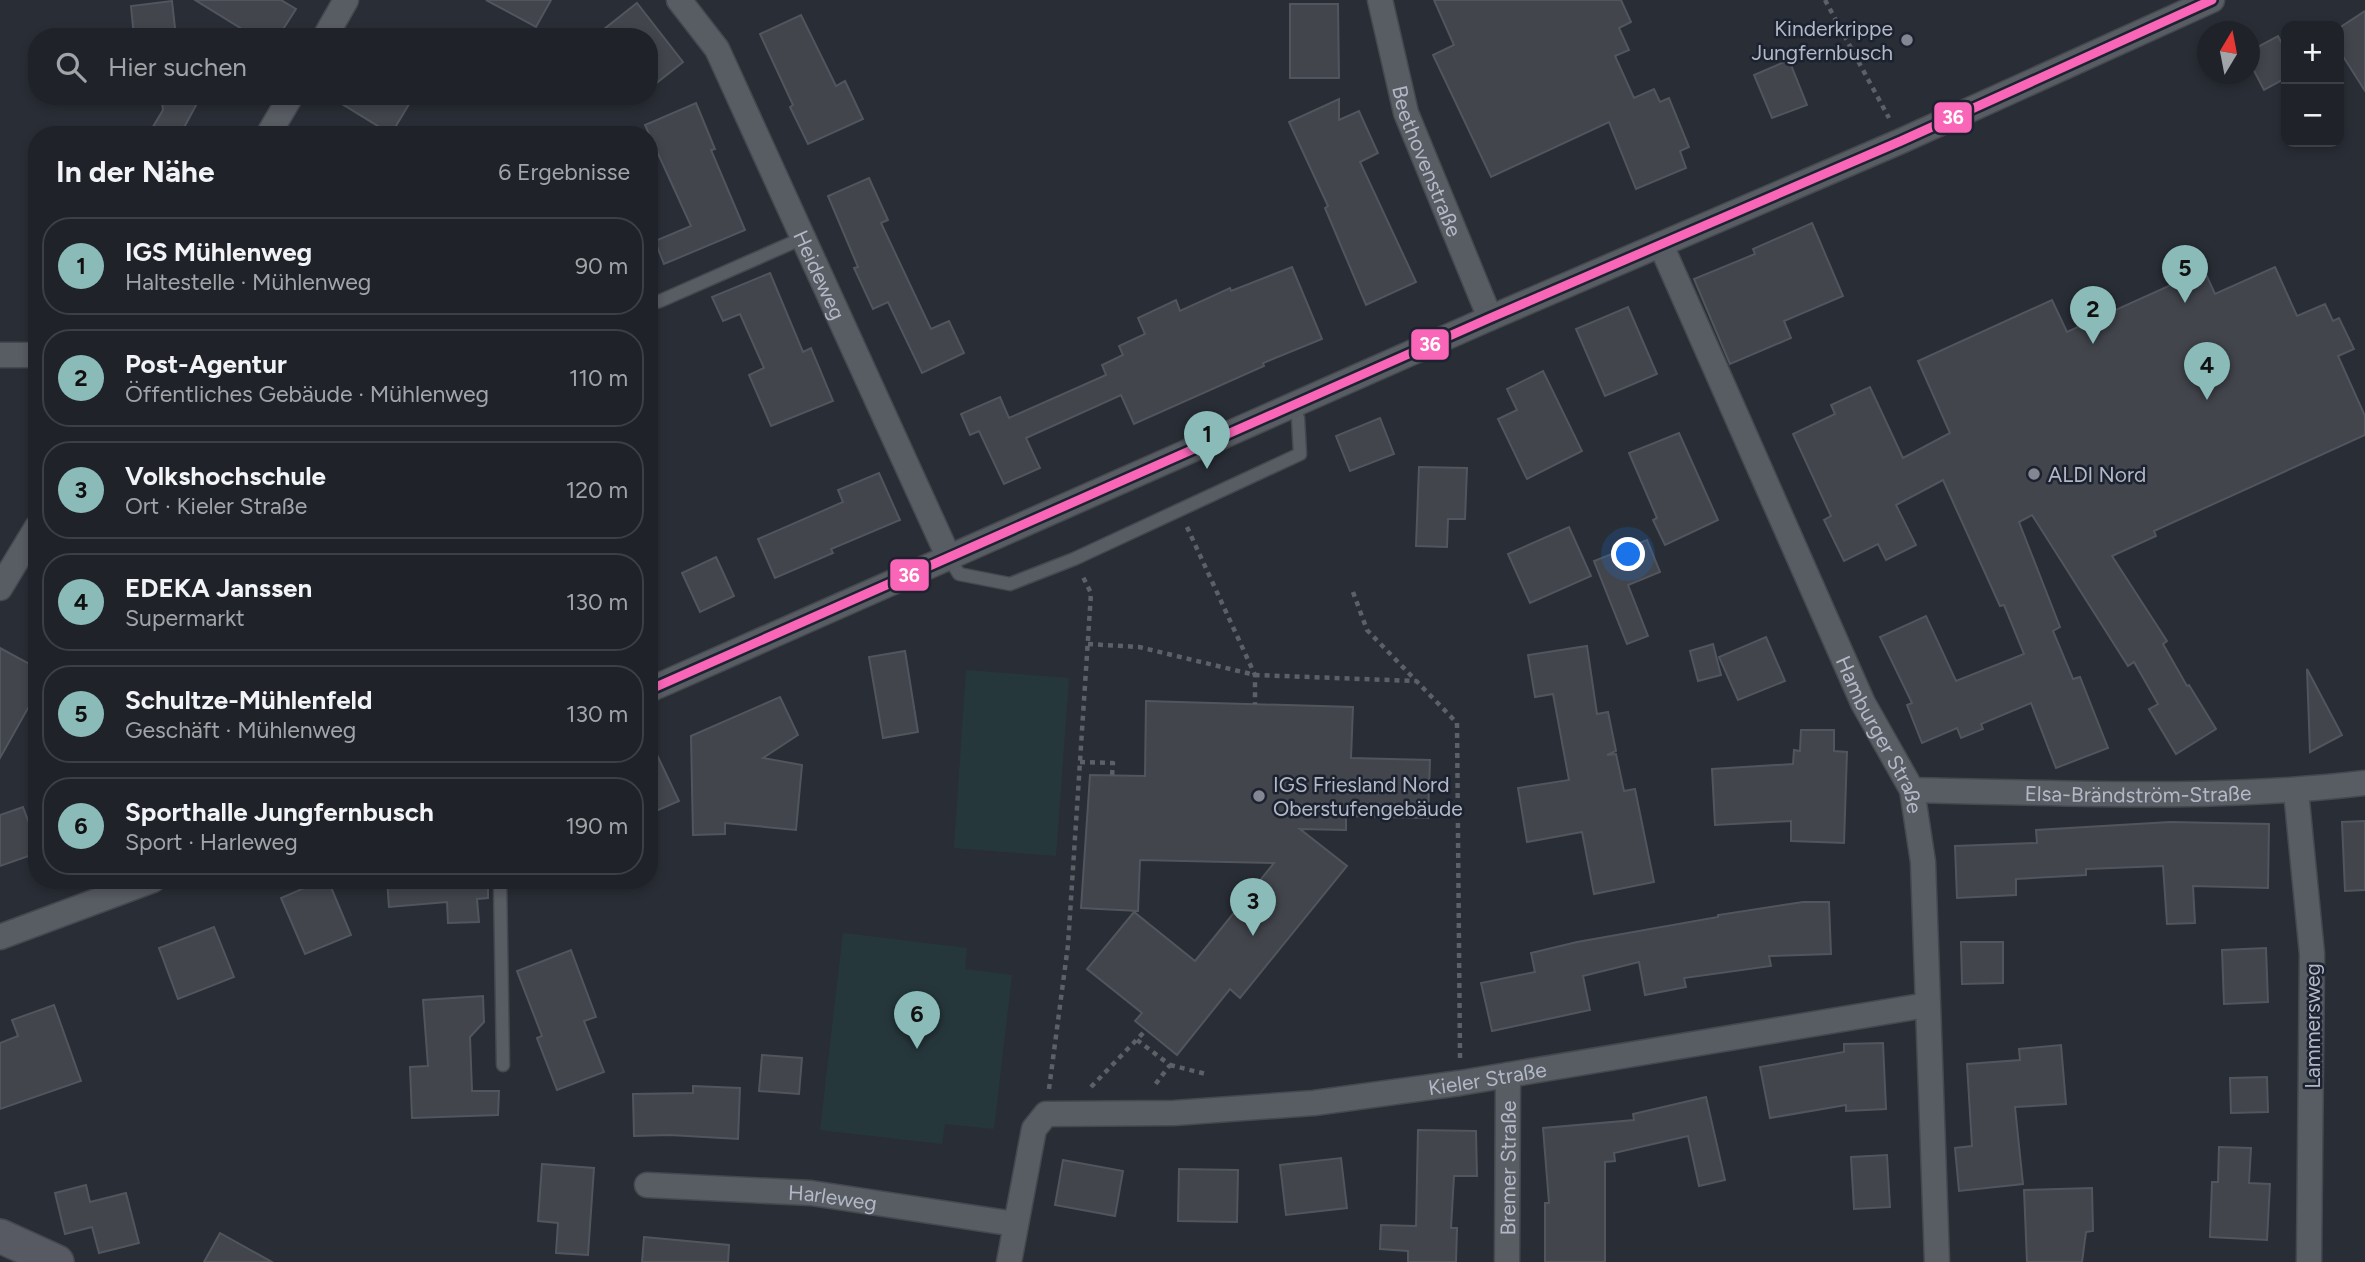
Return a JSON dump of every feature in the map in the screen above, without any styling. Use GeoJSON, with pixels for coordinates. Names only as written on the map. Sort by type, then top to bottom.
{"type":"FeatureCollection","features":[{"type":"Feature","properties":{"kind":"street"},"geometry":{"type":"LineString","coordinates":[[330,28],[346,0]]}},
{"type":"Feature","properties":{"kind":"street","name":"Heideweg"},"geometry":{"type":"LineString","coordinates":[[678,0],[717,49],[949,558]]}},
{"type":"Feature","properties":{"kind":"street","name":"Beethovenstraße"},"geometry":{"type":"LineString","coordinates":[[1380,0],[1406,113],[1490,318]]}},
{"type":"Feature","properties":{"kind":"street"},"geometry":{"type":"LineString","coordinates":[[658,686],[1490,318],[1901,141],[2212,0]]}},
{"type":"Feature","properties":{"kind":"street"},"geometry":{"type":"LineString","coordinates":[[273,126],[285,105]]}},
{"type":"Feature","properties":{"kind":"street","name":"Hamburger Straße"},"geometry":{"type":"LineString","coordinates":[[1661,245],[1863,703],[1912,790],[1923,862],[1937,1262]]}},
{"type":"Feature","properties":{"kind":"street"},"geometry":{"type":"LineString","coordinates":[[0,355],[28,355]]}},
{"type":"Feature","properties":{"kind":"street"},"geometry":{"type":"LineString","coordinates":[[0,589],[28,542]]}},
{"type":"Feature","properties":{"kind":"street","name":"Elsa-Brändström-Straße"},"geometry":{"type":"LineString","coordinates":[[1912,790],[2201,795],[2296,791],[2365,783]]}},
{"type":"Feature","properties":{"kind":"street","name":"Lammersweg"},"geometry":{"type":"LineString","coordinates":[[2296,791],[2312,954],[2309,1262]]}},
{"type":"Feature","properties":{"kind":"street"},"geometry":{"type":"LineString","coordinates":[[0,937],[129,889]]}},
{"type":"Feature","properties":{"kind":"street","name":"Kieler Straße"},"geometry":{"type":"LineString","coordinates":[[1055,1114],[1174,1113],[1314,1103],[1460,1083],[1927,1005]]}},
{"type":"Feature","properties":{"kind":"street","name":"Bremer Straße"},"geometry":{"type":"LineString","coordinates":[[1507,1262],[1508,1074]]}},
{"type":"Feature","properties":{"kind":"street"},"geometry":{"type":"LineString","coordinates":[[1009,1262],[1034,1129],[1055,1114]]}},
{"type":"Feature","properties":{"kind":"street","name":"Harleweg"},"geometry":{"type":"LineString","coordinates":[[647,1185],[811,1193],[1015,1224]]}},
{"type":"Feature","properties":{"kind":"street"},"geometry":{"type":"LineString","coordinates":[[0,1236],[57,1262]]}},
{"type":"Feature","properties":{"kind":"lane"},"geometry":{"type":"LineString","coordinates":[[658,301],[803,238]]}},
{"type":"Feature","properties":{"kind":"lane"},"geometry":{"type":"LineString","coordinates":[[949,558],[959,574],[1010,584],[1074,559],[1300,454],[1298,418],[1292,407]]}},
{"type":"Feature","properties":{"kind":"lane"},"geometry":{"type":"LineString","coordinates":[[500,889],[503,1065]]}},
{"type":"Feature","properties":{"kind":"path"},"geometry":{"type":"LineString","coordinates":[[1825,0],[1901,141]]}},
{"type":"Feature","properties":{"kind":"path"},"geometry":{"type":"LineString","coordinates":[[1179,510],[1255,676],[1255,704]]}},
{"type":"Feature","properties":{"kind":"path"},"geometry":{"type":"LineString","coordinates":[[1055,1114],[1069,944],[1091,593],[1074,559]]}},
{"type":"Feature","properties":{"kind":"path"},"geometry":{"type":"LineString","coordinates":[[1353,592],[1367,630],[1457,723],[1460,1083]]}},
{"type":"Feature","properties":{"kind":"path"},"geometry":{"type":"LineString","coordinates":[[1088,644],[1139,647],[1255,676],[1416,681]]}},
{"type":"Feature","properties":{"kind":"path"},"geometry":{"type":"LineString","coordinates":[[1080,762],[1113,763],[1112,776]]}},
{"type":"Feature","properties":{"kind":"path"},"geometry":{"type":"LineString","coordinates":[[1055,1114],[1146,1030]]}},
{"type":"Feature","properties":{"kind":"path"},"geometry":{"type":"LineString","coordinates":[[1137,1040],[1170,1065],[1206,1074]]}},
{"type":"Feature","properties":{"kind":"path"},"geometry":{"type":"LineString","coordinates":[[1133,1113],[1170,1065]]}},
{"type":"Feature","properties":{"kind":"shaded area"},"geometry":{"type":"Polygon","coordinates":[[[966,670],[1069,678],[1056,856],[954,848],[966,670]]]}},
{"type":"Feature","properties":{"kind":"shaded area"},"geometry":{"type":"Polygon","coordinates":[[[843,933],[967,948],[965,969],[1012,975],[994,1129],[945,1124],[942,1144],[820,1130],[843,933]]]}},
{"type":"Feature","properties":{"kind":"building"},"geometry":{"type":"Polygon","coordinates":[[[195,0],[281,0],[296,9],[284,28],[240,28],[195,0]]]}},
{"type":"Feature","properties":{"kind":"building"},"geometry":{"type":"Polygon","coordinates":[[[486,0],[551,0],[536,27],[486,0]]]}},
{"type":"Feature","properties":{"kind":"building"},"geometry":{"type":"Polygon","coordinates":[[[1434,0],[1621,0],[1631,22],[1619,28],[1629,50],[1615,56],[1634,98],[1654,89],[1660,102],[1669,98],[1689,147],[1680,151],[1686,168],[1636,189],[1609,122],[1491,177],[1433,55],[1454,45],[1434,0]]]}},
{"type":"Feature","properties":{"kind":"building"},"geometry":{"type":"Polygon","coordinates":[[[172,1],[175,28],[133,28],[131,6],[172,1]]]}},
{"type":"Feature","properties":{"kind":"building"},"geometry":{"type":"Polygon","coordinates":[[[637,3],[656,28],[605,28],[637,3]]]}},
{"type":"Feature","properties":{"kind":"building"},"geometry":{"type":"Polygon","coordinates":[[[1290,4],[1338,4],[1339,78],[1290,78],[1290,4]]]}},
{"type":"Feature","properties":{"kind":"building"},"geometry":{"type":"Polygon","coordinates":[[[2365,11],[2365,91],[2344,58],[2344,25],[2365,11]]]}},
{"type":"Feature","properties":{"kind":"building"},"geometry":{"type":"Polygon","coordinates":[[[801,15],[836,86],[845,81],[863,119],[808,144],[760,34],[801,15]]]}},
{"type":"Feature","properties":{"kind":"building"},"geometry":{"type":"Polygon","coordinates":[[[658,30],[683,62],[658,82],[658,30]]]}},
{"type":"Feature","properties":{"kind":"building"},"geometry":{"type":"Polygon","coordinates":[[[2278,36],[2281,42],[2281,81],[2264,90],[2260,82],[2260,46],[2278,36]]]}},
{"type":"Feature","properties":{"kind":"building"},"geometry":{"type":"Polygon","coordinates":[[[1789,60],[1807,105],[1772,118],[1754,75],[1789,60]]]}},
{"type":"Feature","properties":{"kind":"building"},"geometry":{"type":"Polygon","coordinates":[[[1339,99],[1339,120],[1359,111],[1378,153],[1360,162],[1416,282],[1366,305],[1325,208],[1328,206],[1289,122],[1339,99]]]}},
{"type":"Feature","properties":{"kind":"building"},"geometry":{"type":"Polygon","coordinates":[[[696,103],[715,149],[711,150],[745,230],[664,264],[658,249],[658,240],[691,226],[658,154],[658,126],[645,125],[696,103]]]}},
{"type":"Feature","properties":{"kind":"building"},"geometry":{"type":"Polygon","coordinates":[[[162,105],[196,105],[185,126],[153,126],[163,110],[162,105]]]}},
{"type":"Feature","properties":{"kind":"building"},"geometry":{"type":"Polygon","coordinates":[[[344,105],[409,105],[396,126],[378,126],[344,105]]]}},
{"type":"Feature","properties":{"kind":"building"},"geometry":{"type":"Polygon","coordinates":[[[869,178],[888,220],[881,223],[931,329],[949,321],[964,353],[922,373],[888,302],[873,309],[854,268],[858,267],[828,196],[869,178]]]}},
{"type":"Feature","properties":{"kind":"building"},"geometry":{"type":"Polygon","coordinates":[[[1812,223],[1843,296],[1784,321],[1791,338],[1730,364],[1694,279],[1755,254],[1753,249],[1812,223]]]}},
{"type":"Feature","properties":{"kind":"building"},"geometry":{"type":"Polygon","coordinates":[[[1292,267],[1322,339],[1263,363],[1264,366],[1134,424],[1121,395],[1026,438],[1040,468],[1004,484],[979,431],[970,435],[961,414],[1000,397],[1009,418],[1106,375],[1102,365],[1123,355],[1119,346],[1145,334],[1138,318],[1176,300],[1180,311],[1230,288],[1231,291],[1292,267]]]}},
{"type":"Feature","properties":{"kind":"building"},"geometry":{"type":"Polygon","coordinates":[[[2275,267],[2297,316],[2325,304],[2333,321],[2339,318],[2354,349],[2338,356],[2365,416],[2365,435],[2154,531],[2156,536],[2112,556],[2167,641],[2163,644],[2216,729],[2176,754],[2149,709],[2158,704],[2134,662],[2128,666],[2032,515],[2019,522],[2060,627],[2053,631],[2073,679],[2080,677],[2108,748],[2056,768],[2031,703],[1981,724],[1983,729],[1961,738],[1957,728],[1922,743],[1907,705],[1912,703],[1880,637],[1926,616],[1956,681],[2024,654],[2004,605],[2000,606],[1943,480],[1896,505],[1916,545],[1886,560],[1878,544],[1844,561],[1824,520],[1831,516],[1793,434],[1835,414],[1831,405],[1870,387],[1903,458],[1950,433],[1918,361],[2052,300],[2067,332],[2204,270],[2215,294],[2275,267]]]}},
{"type":"Feature","properties":{"kind":"building"},"geometry":{"type":"Polygon","coordinates":[[[770,273],[803,352],[811,348],[833,401],[771,426],[749,375],[764,368],[740,314],[723,321],[712,297],[770,273]]]}},
{"type":"Feature","properties":{"kind":"building"},"geometry":{"type":"Polygon","coordinates":[[[1628,307],[1657,374],[1605,396],[1576,329],[1628,307]]]}},
{"type":"Feature","properties":{"kind":"building"},"geometry":{"type":"Polygon","coordinates":[[[1543,371],[1582,451],[1527,479],[1498,419],[1517,410],[1507,389],[1543,371]]]}},
{"type":"Feature","properties":{"kind":"building"},"geometry":{"type":"Polygon","coordinates":[[[1380,418],[1394,454],[1350,471],[1336,436],[1380,418]]]}},
{"type":"Feature","properties":{"kind":"building"},"geometry":{"type":"Polygon","coordinates":[[[1679,433],[1718,520],[1665,545],[1653,520],[1657,518],[1629,453],[1679,433]]]}},
{"type":"Feature","properties":{"kind":"building"},"geometry":{"type":"Polygon","coordinates":[[[1419,467],[1467,468],[1465,519],[1448,519],[1447,547],[1416,546],[1419,467]]]}},
{"type":"Feature","properties":{"kind":"building"},"geometry":{"type":"Polygon","coordinates":[[[879,473],[900,520],[831,549],[833,553],[775,578],[758,539],[843,502],[838,490],[879,473]]]}},
{"type":"Feature","properties":{"kind":"building"},"geometry":{"type":"Polygon","coordinates":[[[1569,527],[1591,576],[1530,603],[1508,554],[1569,527]]]}},
{"type":"Feature","properties":{"kind":"building"},"geometry":{"type":"Polygon","coordinates":[[[1647,540],[1660,572],[1628,585],[1648,636],[1627,644],[1594,561],[1647,540]]]}},
{"type":"Feature","properties":{"kind":"building"},"geometry":{"type":"Polygon","coordinates":[[[716,557],[734,596],[700,612],[682,573],[716,557]]]}},
{"type":"Feature","properties":{"kind":"building"},"geometry":{"type":"Polygon","coordinates":[[[1766,637],[1785,681],[1738,700],[1719,657],[1766,637]]]}},
{"type":"Feature","properties":{"kind":"building"},"geometry":{"type":"Polygon","coordinates":[[[1713,644],[1721,675],[1698,681],[1690,651],[1713,644]]]}},
{"type":"Feature","properties":{"kind":"building"},"geometry":{"type":"Polygon","coordinates":[[[1587,646],[1597,714],[1608,712],[1616,751],[1607,755],[1616,754],[1624,791],[1635,789],[1654,882],[1594,894],[1582,832],[1527,842],[1518,788],[1569,780],[1553,694],[1535,697],[1528,655],[1587,646]]]}},
{"type":"Feature","properties":{"kind":"building"},"geometry":{"type":"Polygon","coordinates":[[[0,648],[28,663],[28,708],[0,758],[0,648]]]}},
{"type":"Feature","properties":{"kind":"building"},"geometry":{"type":"Polygon","coordinates":[[[905,651],[918,732],[883,738],[869,657],[905,651]]]}},
{"type":"Feature","properties":{"kind":"building"},"geometry":{"type":"Polygon","coordinates":[[[2307,669],[2342,735],[2310,752],[2307,669]]]}},
{"type":"Feature","properties":{"kind":"building"},"geometry":{"type":"Polygon","coordinates":[[[780,697],[798,735],[763,758],[802,765],[796,830],[725,823],[725,834],[693,835],[691,736],[780,697]]]}},
{"type":"Feature","properties":{"kind":"building","name":"IGS Friesland Nord Oberstufengebäude"},"geometry":{"type":"Polygon","coordinates":[[[1146,701],[1353,707],[1351,758],[1430,760],[1428,818],[1346,816],[1346,830],[1300,829],[1347,866],[1240,998],[1230,989],[1177,1055],[1135,1021],[1142,1013],[1087,969],[1134,912],[1195,961],[1274,863],[1140,860],[1138,911],[1081,908],[1090,775],[1145,776],[1146,701]]]}},
{"type":"Feature","properties":{"kind":"building"},"geometry":{"type":"Polygon","coordinates":[[[1801,730],[1834,730],[1834,751],[1847,752],[1844,843],[1791,841],[1791,821],[1715,825],[1712,769],[1793,764],[1794,750],[1800,751],[1801,730]]]}},
{"type":"Feature","properties":{"kind":"building"},"geometry":{"type":"Polygon","coordinates":[[[658,757],[679,801],[658,810],[658,757]]]}},
{"type":"Feature","properties":{"kind":"building"},"geometry":{"type":"Polygon","coordinates":[[[23,807],[28,821],[28,856],[0,866],[0,815],[23,807]]]}},
{"type":"Feature","properties":{"kind":"building"},"geometry":{"type":"Polygon","coordinates":[[[2365,821],[2365,890],[2345,891],[2342,822],[2365,821]]]}},
{"type":"Feature","properties":{"kind":"building"},"geometry":{"type":"Polygon","coordinates":[[[2170,822],[2269,824],[2268,888],[2193,886],[2195,923],[2167,924],[2163,866],[2086,869],[2086,875],[2016,879],[2016,895],[1957,898],[1955,846],[2037,843],[2036,830],[2170,822]]]}},
{"type":"Feature","properties":{"kind":"building"},"geometry":{"type":"Polygon","coordinates":[[[302,889],[332,889],[351,935],[305,954],[281,898],[302,889]]]}},
{"type":"Feature","properties":{"kind":"building"},"geometry":{"type":"Polygon","coordinates":[[[388,889],[488,889],[488,898],[477,899],[479,922],[448,923],[447,902],[389,907],[388,889]]]}},
{"type":"Feature","properties":{"kind":"building"},"geometry":{"type":"Polygon","coordinates":[[[1803,902],[1829,902],[1831,954],[1769,956],[1771,966],[1684,978],[1686,987],[1645,995],[1639,962],[1583,976],[1590,1010],[1492,1031],[1481,983],[1535,972],[1531,953],[1718,915],[1803,902]]]}},
{"type":"Feature","properties":{"kind":"building"},"geometry":{"type":"Polygon","coordinates":[[[214,927],[234,977],[178,999],[159,948],[214,927]]]}},
{"type":"Feature","properties":{"kind":"building"},"geometry":{"type":"Polygon","coordinates":[[[1961,942],[2003,942],[2003,983],[1962,984],[1961,942]]]}},
{"type":"Feature","properties":{"kind":"building"},"geometry":{"type":"Polygon","coordinates":[[[2266,948],[2268,1002],[2224,1004],[2222,950],[2266,948]]]}},
{"type":"Feature","properties":{"kind":"building"},"geometry":{"type":"Polygon","coordinates":[[[571,950],[596,1017],[584,1021],[604,1072],[557,1090],[537,1038],[542,1036],[517,971],[571,950]]]}},
{"type":"Feature","properties":{"kind":"building"},"geometry":{"type":"Polygon","coordinates":[[[483,996],[484,1022],[470,1037],[472,1091],[499,1091],[498,1115],[412,1118],[410,1067],[428,1066],[423,1000],[483,996]]]}},
{"type":"Feature","properties":{"kind":"building"},"geometry":{"type":"Polygon","coordinates":[[[54,1005],[81,1081],[0,1109],[0,1043],[18,1036],[12,1020],[54,1005]]]}},
{"type":"Feature","properties":{"kind":"building"},"geometry":{"type":"Polygon","coordinates":[[[1883,1043],[1886,1109],[1846,1111],[1846,1105],[1770,1118],[1760,1067],[1844,1052],[1844,1044],[1883,1043]]]}},
{"type":"Feature","properties":{"kind":"building"},"geometry":{"type":"Polygon","coordinates":[[[2061,1045],[2066,1104],[2015,1107],[2023,1184],[1959,1191],[1955,1148],[1972,1146],[1967,1064],[2020,1060],[2019,1049],[2061,1045]]]}},
{"type":"Feature","properties":{"kind":"building"},"geometry":{"type":"Polygon","coordinates":[[[762,1055],[802,1058],[799,1094],[759,1091],[762,1055]]]}},
{"type":"Feature","properties":{"kind":"building"},"geometry":{"type":"Polygon","coordinates":[[[2267,1077],[2268,1112],[2231,1113],[2230,1078],[2267,1077]]]}},
{"type":"Feature","properties":{"kind":"building"},"geometry":{"type":"Polygon","coordinates":[[[693,1086],[740,1088],[738,1139],[634,1136],[633,1094],[693,1093],[693,1086]]]}},
{"type":"Feature","properties":{"kind":"building"},"geometry":{"type":"Polygon","coordinates":[[[1706,1097],[1725,1180],[1699,1186],[1688,1136],[1614,1153],[1615,1161],[1605,1162],[1605,1262],[1545,1262],[1545,1203],[1549,1203],[1543,1128],[1634,1120],[1633,1114],[1706,1097]]]}},
{"type":"Feature","properties":{"kind":"building"},"geometry":{"type":"Polygon","coordinates":[[[1418,1130],[1476,1131],[1477,1176],[1454,1176],[1451,1228],[1457,1228],[1456,1262],[1408,1262],[1408,1251],[1380,1249],[1381,1225],[1416,1226],[1418,1130]]]}},
{"type":"Feature","properties":{"kind":"building"},"geometry":{"type":"Polygon","coordinates":[[[2219,1147],[2251,1148],[2249,1183],[2270,1184],[2267,1240],[2210,1237],[2212,1182],[2218,1182],[2219,1147]]]}},
{"type":"Feature","properties":{"kind":"building"},"geometry":{"type":"Polygon","coordinates":[[[1887,1155],[1890,1207],[1854,1209],[1851,1157],[1887,1155]]]}},
{"type":"Feature","properties":{"kind":"building"},"geometry":{"type":"Polygon","coordinates":[[[1341,1158],[1347,1208],[1286,1215],[1280,1165],[1341,1158]]]}},
{"type":"Feature","properties":{"kind":"building"},"geometry":{"type":"Polygon","coordinates":[[[1063,1160],[1123,1171],[1115,1216],[1055,1205],[1063,1160]]]}},
{"type":"Feature","properties":{"kind":"building"},"geometry":{"type":"Polygon","coordinates":[[[542,1164],[594,1168],[588,1255],[556,1253],[558,1223],[538,1221],[542,1164]]]}},
{"type":"Feature","properties":{"kind":"building"},"geometry":{"type":"Polygon","coordinates":[[[1179,1169],[1238,1170],[1237,1222],[1178,1221],[1179,1169]]]}},
{"type":"Feature","properties":{"kind":"building"},"geometry":{"type":"Polygon","coordinates":[[[86,1185],[90,1202],[126,1193],[139,1243],[99,1253],[92,1227],[65,1234],[55,1193],[86,1185]]]}},
{"type":"Feature","properties":{"kind":"building"},"geometry":{"type":"Polygon","coordinates":[[[2092,1188],[2093,1231],[2086,1232],[2082,1262],[2027,1262],[2024,1190],[2092,1188]]]}},
{"type":"Feature","properties":{"kind":"building"},"geometry":{"type":"Polygon","coordinates":[[[220,1233],[272,1262],[204,1262],[220,1233]]]}},
{"type":"Feature","properties":{"kind":"building"},"geometry":{"type":"Polygon","coordinates":[[[644,1237],[729,1245],[728,1262],[642,1262],[644,1237]]]}},
{"type":"Feature","properties":{"kind":"transit line","name":"36"},"geometry":{"type":"LineString","coordinates":[[658,686],[1490,318],[1901,141],[2212,0]]}},
{"type":"Feature","properties":{"kind":"place","name":"Kinderkrippe Jungfernbusch"},"geometry":{"type":"Point","coordinates":[1907,40]}},
{"type":"Feature","properties":{"kind":"place","name":"Schultze-Mühlenfeld"},"geometry":{"type":"Point","coordinates":[2185,303]}},
{"type":"Feature","properties":{"kind":"place","name":"Post-Agentur"},"geometry":{"type":"Point","coordinates":[2093,344]}},
{"type":"Feature","properties":{"kind":"place","name":"EDEKA Janssen"},"geometry":{"type":"Point","coordinates":[2207,400]}},
{"type":"Feature","properties":{"kind":"place","name":"IGS Mühlenweg"},"geometry":{"type":"Point","coordinates":[1207,469]}},
{"type":"Feature","properties":{"kind":"place","name":"ALDI Nord"},"geometry":{"type":"Point","coordinates":[2034,474]}},
{"type":"Feature","properties":{"kind":"place","name":"IGS Friesland Nord Oberstufengebäude"},"geometry":{"type":"Point","coordinates":[1259,796]}},
{"type":"Feature","properties":{"kind":"place","name":"Volkshochschule"},"geometry":{"type":"Point","coordinates":[1253,936]}},
{"type":"Feature","properties":{"kind":"place","name":"Sporthalle Jungfernbusch"},"geometry":{"type":"Point","coordinates":[917,1049]}}]}
